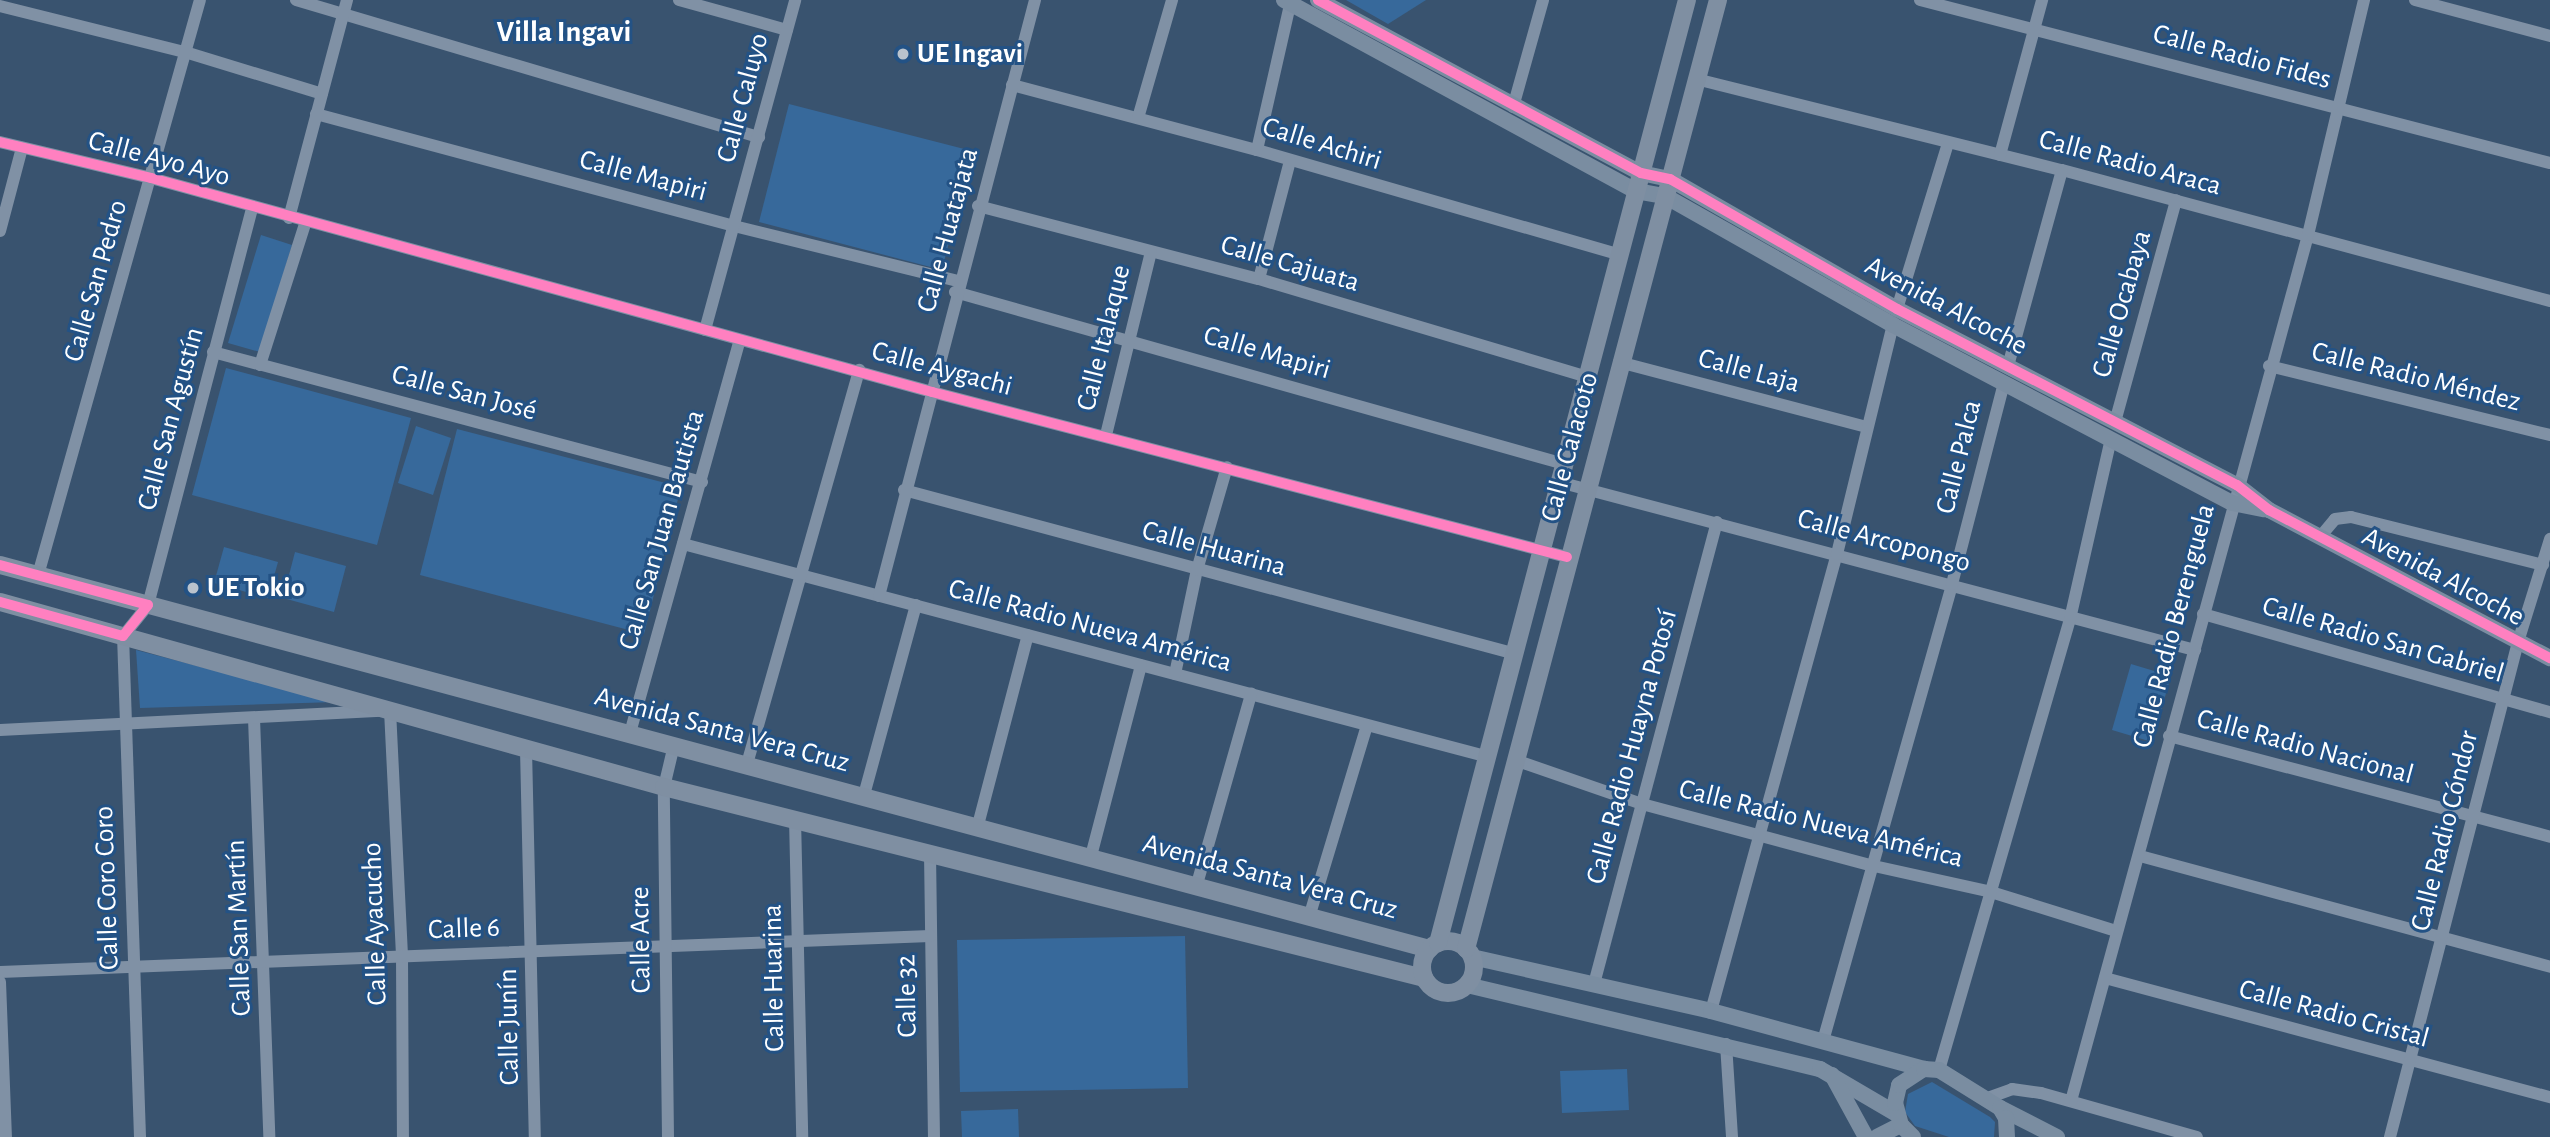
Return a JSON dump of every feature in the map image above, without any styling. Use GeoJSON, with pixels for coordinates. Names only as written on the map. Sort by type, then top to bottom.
{"type":"FeatureCollection","features":[{"type":"Feature","properties":{"kind":"main road","name":"Calle Calacoto"},"geometry":{"type":"LineString","coordinates":[[1434,946],[1687,0]]}},
{"type":"Feature","properties":{"kind":"main road","name":"Calle Calacoto"},"geometry":{"type":"LineString","coordinates":[[1469,953],[1567,557],[1718,0]]}},
{"type":"Feature","properties":{"kind":"main road","name":"Avenida Santa Vera Cruz"},"geometry":{"type":"LineString","coordinates":[[0,565],[1434,946]]}},
{"type":"Feature","properties":{"kind":"main road","name":"Avenida Santa Vera Cruz"},"geometry":{"type":"LineString","coordinates":[[0,602],[664,787],[1424,978]]}},
{"type":"Feature","properties":{"kind":"main road"},"geometry":{"type":"LineString","coordinates":[[1457,943],[1469,953],[1472,977],[1467,985],[1458,991],[1438,992],[1424,978],[1424,958],[1434,946],[1457,943]]}},
{"type":"Feature","properties":{"kind":"street","name":"Calle San Pedro"},"geometry":{"type":"LineString","coordinates":[[38,575],[201,0]]}},
{"type":"Feature","properties":{"kind":"street"},"geometry":{"type":"LineString","coordinates":[[296,0],[345,6],[759,137]]}},
{"type":"Feature","properties":{"kind":"street"},"geometry":{"type":"LineString","coordinates":[[679,0],[787,30]]}},
{"type":"Feature","properties":{"kind":"street","name":"Calle Caluyo"},"geometry":{"type":"LineString","coordinates":[[705,330],[795,0]]}},
{"type":"Feature","properties":{"kind":"street","name":"Calle Huatajata"},"geometry":{"type":"LineString","coordinates":[[879,596],[978,206],[1035,0]]}},
{"type":"Feature","properties":{"kind":"street"},"geometry":{"type":"LineString","coordinates":[[1138,118],[1172,0]]}},
{"type":"Feature","properties":{"kind":"street","name":"Avenida Alcoche"},"geometry":{"type":"LineString","coordinates":[[1318,0],[1513,107],[2237,485],[2270,510],[2550,658]]}},
{"type":"Feature","properties":{"kind":"street"},"geometry":{"type":"LineString","coordinates":[[1513,107],[1543,0]]}},
{"type":"Feature","properties":{"kind":"street","name":"Calle Radio Fides"},"geometry":{"type":"LineString","coordinates":[[1920,0],[2550,163]]}},
{"type":"Feature","properties":{"kind":"street"},"geometry":{"type":"LineString","coordinates":[[2000,155],[2042,0]]}},
{"type":"Feature","properties":{"kind":"street","name":"Calle Radio Berenguela"},"geometry":{"type":"LineString","coordinates":[[2071,1101],[2116,931],[2140,856],[2169,736],[2195,650],[2269,366],[2308,235],[2336,107],[2364,0]]}},
{"type":"Feature","properties":{"kind":"street"},"geometry":{"type":"LineString","coordinates":[[2414,0],[2550,36]]}},
{"type":"Feature","properties":{"kind":"street"},"geometry":{"type":"LineString","coordinates":[[1256,150],[1289,1]]}},
{"type":"Feature","properties":{"kind":"street","name":"Avenida Alcoche"},"geometry":{"type":"LineString","coordinates":[[1289,1],[1636,191],[1668,187],[1893,325],[2232,503],[2270,510]]}},
{"type":"Feature","properties":{"kind":"street"},"geometry":{"type":"LineString","coordinates":[[0,6],[185,52],[322,94]]}},
{"type":"Feature","properties":{"kind":"street"},"geometry":{"type":"LineString","coordinates":[[289,218],[345,6]]}},
{"type":"Feature","properties":{"kind":"street","name":"Calle Radio Araca"},"geometry":{"type":"LineString","coordinates":[[1696,79],[2062,170],[2550,300]]}},
{"type":"Feature","properties":{"kind":"street","name":"Calle Achiri"},"geometry":{"type":"LineString","coordinates":[[1012,85],[1256,150],[1290,162],[1618,254]]}},
{"type":"Feature","properties":{"kind":"street","name":"Calle Mapiri"},"geometry":{"type":"LineString","coordinates":[[316,114],[957,287],[1564,464]]}},
{"type":"Feature","properties":{"kind":"street","name":"Calle Ayo Ayo"},"geometry":{"type":"LineString","coordinates":[[0,142],[151,178],[306,221]]}},
{"type":"Feature","properties":{"kind":"street"},"geometry":{"type":"LineString","coordinates":[[1897,309],[1948,143]]}},
{"type":"Feature","properties":{"kind":"street"},"geometry":{"type":"LineString","coordinates":[[0,230],[22,148]]}},
{"type":"Feature","properties":{"kind":"street"},"geometry":{"type":"LineString","coordinates":[[1259,279],[1290,162]]}},
{"type":"Feature","properties":{"kind":"street"},"geometry":{"type":"LineString","coordinates":[[2008,366],[2062,170]]}},
{"type":"Feature","properties":{"kind":"street","name":"Calle Ocabaya"},"geometry":{"type":"LineString","coordinates":[[2115,422],[2176,201]]}},
{"type":"Feature","properties":{"kind":"street","name":"Calle Cajuata"},"geometry":{"type":"LineString","coordinates":[[978,206],[1259,279],[1587,377]]}},
{"type":"Feature","properties":{"kind":"street","name":"Calle San Agustín"},"geometry":{"type":"LineString","coordinates":[[124,636],[148,605],[252,208]]}},
{"type":"Feature","properties":{"kind":"street"},"geometry":{"type":"LineString","coordinates":[[260,365],[306,221]]}},
{"type":"Feature","properties":{"kind":"street","name":"Calle Aygachi"},"geometry":{"type":"LineString","coordinates":[[306,221],[932,392],[1106,435],[1567,557]]}},
{"type":"Feature","properties":{"kind":"street","name":"Calle Italaque"},"geometry":{"type":"LineString","coordinates":[[1106,435],[1150,252]]}},
{"type":"Feature","properties":{"kind":"street"},"geometry":{"type":"LineString","coordinates":[[1711,1010],[1837,554],[1893,325]]}},
{"type":"Feature","properties":{"kind":"street","name":"Calle San Juan Bautista"},"geometry":{"type":"LineString","coordinates":[[630,733],[740,340]]}},
{"type":"Feature","properties":{"kind":"street","name":"Calle San José"},"geometry":{"type":"LineString","coordinates":[[213,352],[702,482]]}},
{"type":"Feature","properties":{"kind":"street","name":"Calle Laja"},"geometry":{"type":"LineString","coordinates":[[1619,362],[1867,427]]}},
{"type":"Feature","properties":{"kind":"street","name":"Calle Radio Méndez"},"geometry":{"type":"LineString","coordinates":[[2269,366],[2550,435]]}},
{"type":"Feature","properties":{"kind":"street"},"geometry":{"type":"LineString","coordinates":[[747,764],[804,576],[859,370]]}},
{"type":"Feature","properties":{"kind":"street","name":"Calle Palca"},"geometry":{"type":"LineString","coordinates":[[1823,1041],[1952,584],[2004,383]]}},
{"type":"Feature","properties":{"kind":"street"},"geometry":{"type":"LineString","coordinates":[[1898,1119],[1899,1085],[1931,1070],[1991,892],[2070,618],[2111,439]]}},
{"type":"Feature","properties":{"kind":"street"},"geometry":{"type":"LineString","coordinates":[[1175,674],[1197,570],[1227,467]]}},
{"type":"Feature","properties":{"kind":"street","name":"Calle Arcopongo"},"geometry":{"type":"LineString","coordinates":[[1559,482],[2195,650]]}},
{"type":"Feature","properties":{"kind":"street","name":"Calle Huarina"},"geometry":{"type":"LineString","coordinates":[[904,491],[1512,653]]}},
{"type":"Feature","properties":{"kind":"street"},"geometry":{"type":"LineString","coordinates":[[2320,537],[2334,519],[2351,517],[2543,565]]}},
{"type":"Feature","properties":{"kind":"street","name":"Calle Radio Huayna Potosí"},"geometry":{"type":"LineString","coordinates":[[1594,984],[1717,523]]}},
{"type":"Feature","properties":{"kind":"street","name":"Calle Radio Cóndor"},"geometry":{"type":"LineString","coordinates":[[2390,1137],[2518,642],[2550,539]]}},
{"type":"Feature","properties":{"kind":"street","name":"Calle Radio Nueva América"},"geometry":{"type":"LineString","coordinates":[[683,544],[1485,756]]}},
{"type":"Feature","properties":{"kind":"street"},"geometry":{"type":"LineString","coordinates":[[864,795],[916,605]]}},
{"type":"Feature","properties":{"kind":"street","name":"Calle Radio San Gabriel"},"geometry":{"type":"LineString","coordinates":[[2203,614],[2550,712]]}},
{"type":"Feature","properties":{"kind":"street"},"geometry":{"type":"LineString","coordinates":[[978,825],[1028,635]]}},
{"type":"Feature","properties":{"kind":"street","name":"Calle Coro Coro"},"geometry":{"type":"LineString","coordinates":[[124,636],[140,1137]]}},
{"type":"Feature","properties":{"kind":"street"},"geometry":{"type":"LineString","coordinates":[[1091,856],[1141,665]]}},
{"type":"Feature","properties":{"kind":"street"},"geometry":{"type":"LineString","coordinates":[[1197,884],[1251,694]]}},
{"type":"Feature","properties":{"kind":"street"},"geometry":{"type":"LineString","coordinates":[[0,730],[125,721],[254,718],[390,710]]}},
{"type":"Feature","properties":{"kind":"street","name":"Calle Ayacucho"},"geometry":{"type":"LineString","coordinates":[[390,710],[402,956],[403,1137]]}},
{"type":"Feature","properties":{"kind":"street","name":"Calle San Martín"},"geometry":{"type":"LineString","coordinates":[[254,718],[267,961],[269,1137]]}},
{"type":"Feature","properties":{"kind":"street"},"geometry":{"type":"LineString","coordinates":[[1310,914],[1367,725]]}},
{"type":"Feature","properties":{"kind":"street","name":"Calle Radio Nacional"},"geometry":{"type":"LineString","coordinates":[[2169,736],[2550,837]]}},
{"type":"Feature","properties":{"kind":"street","name":"Calle Acre"},"geometry":{"type":"LineString","coordinates":[[668,1137],[664,787],[674,744]]}},
{"type":"Feature","properties":{"kind":"street","name":"Calle Junín"},"geometry":{"type":"LineString","coordinates":[[526,749],[536,1137]]}},
{"type":"Feature","properties":{"kind":"street","name":"Calle Radio Nueva América"},"geometry":{"type":"LineString","coordinates":[[1515,760],[1642,804],[1874,866],[1991,892],[2116,931]]}},
{"type":"Feature","properties":{"kind":"street","name":"Calle Huarina"},"geometry":{"type":"LineString","coordinates":[[794,818],[802,1137]]}},
{"type":"Feature","properties":{"kind":"street","name":"Calle 32"},"geometry":{"type":"LineString","coordinates":[[930,853],[934,1137]]}},
{"type":"Feature","properties":{"kind":"street"},"geometry":{"type":"LineString","coordinates":[[2140,856],[2550,967]]}},
{"type":"Feature","properties":{"kind":"street","name":"Calle 6"},"geometry":{"type":"LineString","coordinates":[[0,972],[930,936]]}},
{"type":"Feature","properties":{"kind":"street"},"geometry":{"type":"LineString","coordinates":[[1469,953],[1711,1010],[1931,1070],[2057,1137]]}},
{"type":"Feature","properties":{"kind":"street","name":"Calle Radio Cristal"},"geometry":{"type":"LineString","coordinates":[[2105,978],[2550,1097]]}},
{"type":"Feature","properties":{"kind":"street"},"geometry":{"type":"LineString","coordinates":[[0,982],[6,1137]]}},
{"type":"Feature","properties":{"kind":"street"},"geometry":{"type":"LineString","coordinates":[[1467,985],[1726,1044],[1832,1075],[1898,1119],[1913,1137]]}},
{"type":"Feature","properties":{"kind":"street"},"geometry":{"type":"LineString","coordinates":[[1726,1044],[1732,1137]]}},
{"type":"Feature","properties":{"kind":"street"},"geometry":{"type":"LineString","coordinates":[[1832,1075],[1871,1137],[1898,1119]]}},
{"type":"Feature","properties":{"kind":"street"},"geometry":{"type":"LineString","coordinates":[[1984,1099],[2012,1089],[2071,1101],[2197,1137]]}},
{"type":"Feature","properties":{"kind":"street"},"geometry":{"type":"LineString","coordinates":[[2000,1108],[2006,1118],[2007,1137]]}},
{"type":"Feature","properties":{"kind":"shaded area"},"geometry":{"type":"Polygon","coordinates":[[[1346,0],[1426,0],[1388,24],[1346,0]]]}},
{"type":"Feature","properties":{"kind":"shaded area"},"geometry":{"type":"Polygon","coordinates":[[[789,104],[972,151],[942,270],[759,222],[789,104]]]}},
{"type":"Feature","properties":{"kind":"shaded area"},"geometry":{"type":"Polygon","coordinates":[[[261,235],[292,245],[260,352],[228,343],[261,235]]]}},
{"type":"Feature","properties":{"kind":"shaded area"},"geometry":{"type":"Polygon","coordinates":[[[226,368],[411,418],[377,545],[192,495],[226,368]]]}},
{"type":"Feature","properties":{"kind":"shaded area"},"geometry":{"type":"Polygon","coordinates":[[[416,426],[451,438],[433,495],[398,483],[416,426]]]}},
{"type":"Feature","properties":{"kind":"shaded area"},"geometry":{"type":"Polygon","coordinates":[[[457,429],[681,487],[644,634],[420,575],[457,429]]]}},
{"type":"Feature","properties":{"kind":"shaded area"},"geometry":{"type":"Polygon","coordinates":[[[224,547],[278,562],[268,598],[214,583],[224,547]]]}},
{"type":"Feature","properties":{"kind":"shaded area"},"geometry":{"type":"Polygon","coordinates":[[[295,552],[346,566],[334,612],[283,598],[295,552]]]}},
{"type":"Feature","properties":{"kind":"shaded area"},"geometry":{"type":"Polygon","coordinates":[[[136,650],[336,702],[140,708],[136,650]]]}},
{"type":"Feature","properties":{"kind":"shaded area"},"geometry":{"type":"Polygon","coordinates":[[[2131,664],[2171,676],[2152,742],[2112,730],[2131,664]]]}},
{"type":"Feature","properties":{"kind":"shaded area"},"geometry":{"type":"Polygon","coordinates":[[[1185,936],[1188,1088],[960,1092],[957,940],[1185,936]]]}},
{"type":"Feature","properties":{"kind":"shaded area"},"geometry":{"type":"Polygon","coordinates":[[[1627,1069],[1629,1110],[1562,1113],[1560,1071],[1627,1069]]]}},
{"type":"Feature","properties":{"kind":"shaded area"},"geometry":{"type":"Polygon","coordinates":[[[1932,1082],[1990,1117],[1995,1122],[1994,1137],[1949,1137],[1915,1126],[1905,1112],[1908,1094],[1932,1082]]]}},
{"type":"Feature","properties":{"kind":"shaded area"},"geometry":{"type":"Polygon","coordinates":[[[1018,1109],[1019,1137],[962,1137],[961,1111],[1018,1109]]]}},
{"type":"Feature","properties":{"kind":"cycle path"},"geometry":{"type":"LineString","coordinates":[[1318,0],[1641,173],[1670,179],[1897,309],[2237,485],[2269,510],[2550,658]]}},
{"type":"Feature","properties":{"kind":"cycle path"},"geometry":{"type":"LineString","coordinates":[[0,142],[151,178],[932,392],[1567,557]]}},
{"type":"Feature","properties":{"kind":"cycle path"},"geometry":{"type":"LineString","coordinates":[[0,565],[148,605],[123,636],[0,602]]}},
{"type":"Feature","properties":{"kind":"place","name":"UE Ingavi"},"geometry":{"type":"Point","coordinates":[903,54]}},
{"type":"Feature","properties":{"kind":"place","name":"UE Tokio"},"geometry":{"type":"Point","coordinates":[193,588]}},
{"type":"Feature","properties":{"kind":"district","name":"Villa Ingavi"},"geometry":{"type":"Point","coordinates":[564,32]}}]}
